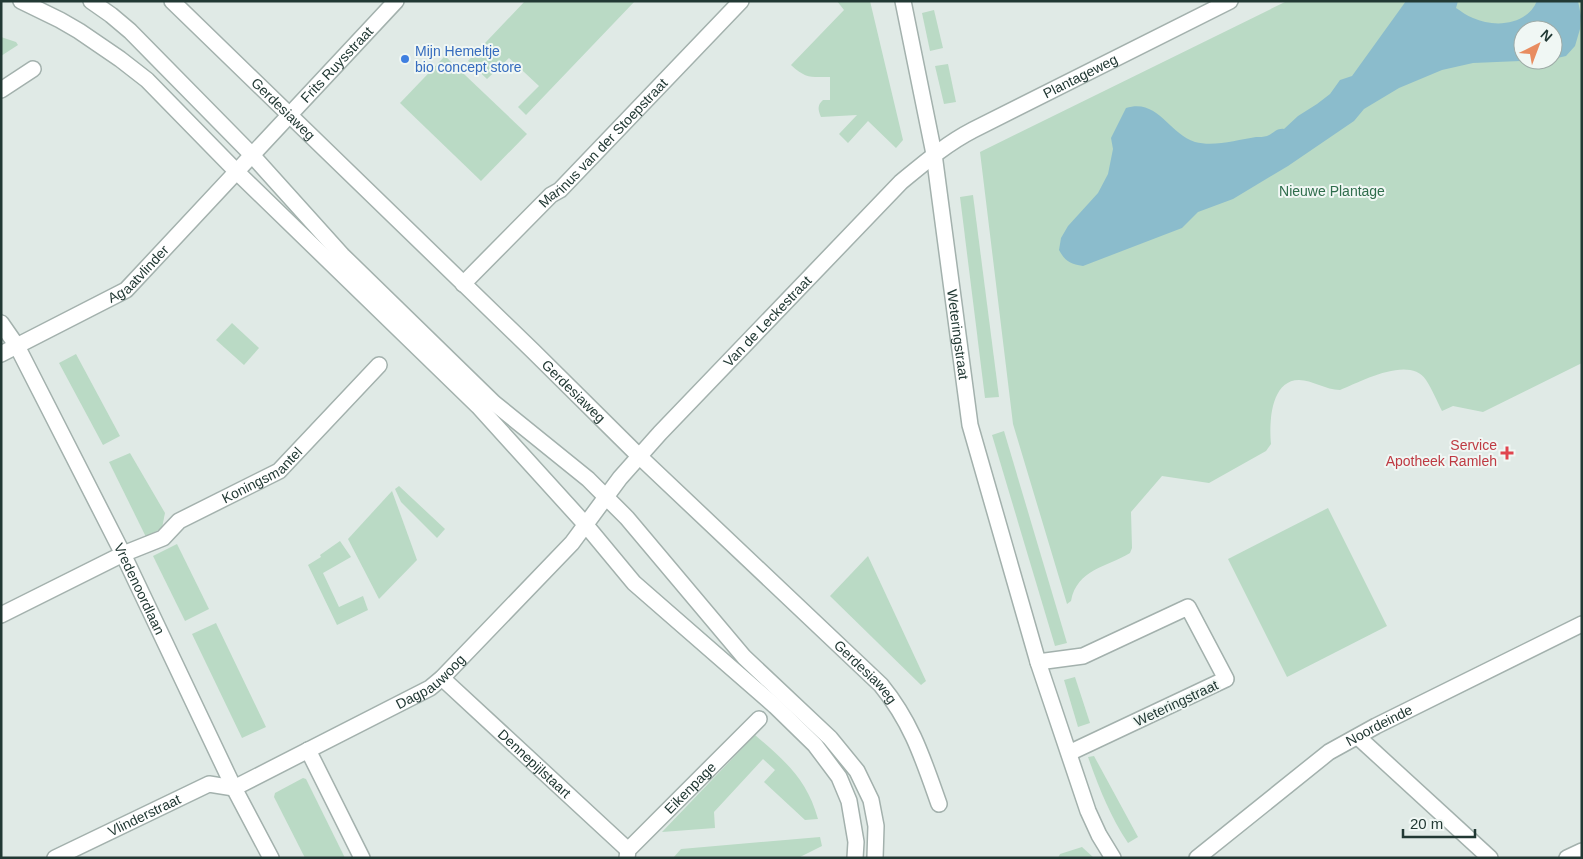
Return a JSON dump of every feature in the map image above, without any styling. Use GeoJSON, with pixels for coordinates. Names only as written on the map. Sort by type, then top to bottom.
{"type":"FeatureCollection","features":[{"type":"Feature","properties":{"kind":"street"},"geometry":{"type":"LineString","coordinates":[[21,1],[73,28],[137,72],[478,406],[585,524],[634,583],[775,706],[815,745],[839,777],[849,801],[856,842],[855,858]]}},
{"type":"Feature","properties":{"kind":"street"},"geometry":{"type":"LineString","coordinates":[[91,1],[111,14],[130,31],[252,155],[330,243],[494,403],[568,462],[606,496],[627,518],[744,657],[830,738],[857,771],[870,800],[876,826],[875,858]]}},
{"type":"Feature","properties":{"kind":"street","name":"Gerdesiaweg"},"geometry":{"type":"LineString","coordinates":[[172,1],[639,456],[881,685],[897,704],[915,738],[939,804]]}},
{"type":"Feature","properties":{"kind":"street","name":"Frits Ruysstraat"},"geometry":{"type":"LineString","coordinates":[[237,172],[396,1]]}},
{"type":"Feature","properties":{"kind":"street","name":"Marinus van der Stoepstraat"},"geometry":{"type":"LineString","coordinates":[[463,284],[551,195],[560,190],[741,1]]}},
{"type":"Feature","properties":{"kind":"street","name":"Weteringstraat"},"geometry":{"type":"LineString","coordinates":[[903,1],[934,154],[968,418],[1038,662],[1088,811],[1099,835],[1113,858]]}},
{"type":"Feature","properties":{"kind":"street","name":"Plantageweg"},"geometry":{"type":"LineString","coordinates":[[934,154],[956,138],[1230,1]]}},
{"type":"Feature","properties":{"kind":"street"},"geometry":{"type":"LineString","coordinates":[[1,90],[33,68]]}},
{"type":"Feature","properties":{"kind":"street","name":"Van de Leckestraat"},"geometry":{"type":"LineString","coordinates":[[606,496],[660,432],[887,196],[934,154]]}},
{"type":"Feature","properties":{"kind":"street","name":"Agaatvlinder"},"geometry":{"type":"LineString","coordinates":[[1,354],[126,290],[237,172]]}},
{"type":"Feature","properties":{"kind":"street","name":"Vredenoordlaan"},"geometry":{"type":"LineString","coordinates":[[1,324],[17,346],[123,554],[234,788],[271,858]]}},
{"type":"Feature","properties":{"kind":"street","name":"Koningsmantel"},"geometry":{"type":"LineString","coordinates":[[1,615],[123,554],[163,538],[179,520],[279,471],[379,365]]}},
{"type":"Feature","properties":{"kind":"street"},"geometry":{"type":"LineString","coordinates":[[585,524],[606,496]]}},
{"type":"Feature","properties":{"kind":"street","name":"Dagpauwoog"},"geometry":{"type":"LineString","coordinates":[[234,788],[430,688],[442,678],[572,543],[585,524]]}},
{"type":"Feature","properties":{"kind":"street","name":"Weteringstraat"},"geometry":{"type":"LineString","coordinates":[[1038,662],[1083,656],[1188,607],[1226,679],[1069,753]]}},
{"type":"Feature","properties":{"kind":"street","name":"Noordeinde"},"geometry":{"type":"LineString","coordinates":[[1196,858],[1329,752],[1376,726],[1581,627]]}},
{"type":"Feature","properties":{"kind":"street","name":"Dennepijlstaart"},"geometry":{"type":"LineString","coordinates":[[442,678],[628,854]]}},
{"type":"Feature","properties":{"kind":"street","name":"Eikenpage"},"geometry":{"type":"LineString","coordinates":[[628,854],[759,719]]}},
{"type":"Feature","properties":{"kind":"street"},"geometry":{"type":"LineString","coordinates":[[1358,737],[1490,858]]}},
{"type":"Feature","properties":{"kind":"street"},"geometry":{"type":"LineString","coordinates":[[308,750],[362,858]]}},
{"type":"Feature","properties":{"kind":"street","name":"Vlinderstraat"},"geometry":{"type":"LineString","coordinates":[[55,858],[209,784],[234,788]]}},
{"type":"Feature","properties":{"kind":"street"},"geometry":{"type":"LineString","coordinates":[[1568,858],[1582,851]]}},
{"type":"Feature","properties":{"kind":"green space"},"geometry":{"type":"Polygon","coordinates":[[[525,1],[635,1],[526,115],[518,107],[539,86],[509,58],[487,79],[468,61],[525,1]]]}},
{"type":"Feature","properties":{"kind":"green space"},"geometry":{"type":"Polygon","coordinates":[[[837,1],[870,1],[903,140],[896,148],[868,121],[848,143],[839,134],[857,115],[821,117],[819,112],[821,102],[823,100],[830,100],[830,77],[805,75],[791,65],[844,10],[837,1]]]}},
{"type":"Feature","properties":{"kind":"green space","name":"Nieuwe Plantage"},"geometry":{"type":"Polygon","coordinates":[[[1287,1],[1582,1],[1582,363],[1483,412],[1453,406],[1442,411],[1426,380],[1418,373],[1408,370],[1384,373],[1340,390],[1304,380],[1289,382],[1282,387],[1273,405],[1270,426],[1271,444],[1266,451],[1209,483],[1162,476],[1131,512],[1132,548],[1130,553],[1086,575],[1074,590],[1071,601],[1067,604],[1013,424],[980,152],[1287,1]]]}},
{"type":"Feature","properties":{"kind":"green space"},"geometry":{"type":"Polygon","coordinates":[[[934,10],[943,48],[930,51],[922,13],[934,10]]]}},
{"type":"Feature","properties":{"kind":"green space"},"geometry":{"type":"Polygon","coordinates":[[[1,37],[16,42],[18,45],[1,56],[1,37]]]}},
{"type":"Feature","properties":{"kind":"green space"},"geometry":{"type":"Polygon","coordinates":[[[445,56],[527,134],[481,181],[400,103],[445,56]]]}},
{"type":"Feature","properties":{"kind":"green space"},"geometry":{"type":"Polygon","coordinates":[[[948,64],[956,102],[944,104],[935,66],[948,64]]]}},
{"type":"Feature","properties":{"kind":"green space"},"geometry":{"type":"Polygon","coordinates":[[[973,195],[999,397],[985,398],[960,197],[973,195]]]}},
{"type":"Feature","properties":{"kind":"green space"},"geometry":{"type":"Polygon","coordinates":[[[232,323],[259,348],[244,365],[216,340],[232,323]]]}},
{"type":"Feature","properties":{"kind":"green space"},"geometry":{"type":"Polygon","coordinates":[[[76,354],[120,436],[103,445],[59,363],[76,354]]]}},
{"type":"Feature","properties":{"kind":"green space"},"geometry":{"type":"Polygon","coordinates":[[[1004,431],[1067,643],[1055,646],[992,435],[1004,431]]]}},
{"type":"Feature","properties":{"kind":"green space"},"geometry":{"type":"Polygon","coordinates":[[[130,453],[165,513],[162,528],[146,537],[109,462],[130,453]]]}},
{"type":"Feature","properties":{"kind":"green space"},"geometry":{"type":"Polygon","coordinates":[[[399,486],[445,529],[437,538],[401,502],[395,489],[399,486]]]}},
{"type":"Feature","properties":{"kind":"green space"},"geometry":{"type":"Polygon","coordinates":[[[392,491],[417,560],[379,599],[348,539],[392,491]]]}},
{"type":"Feature","properties":{"kind":"green space"},"geometry":{"type":"Polygon","coordinates":[[[1328,508],[1387,626],[1287,677],[1228,559],[1328,508]]]}},
{"type":"Feature","properties":{"kind":"green space"},"geometry":{"type":"Polygon","coordinates":[[[340,541],[351,557],[323,573],[339,607],[363,596],[368,610],[337,625],[308,565],[340,541]]]}},
{"type":"Feature","properties":{"kind":"green space"},"geometry":{"type":"Polygon","coordinates":[[[177,544],[209,609],[185,621],[153,556],[177,544]]]}},
{"type":"Feature","properties":{"kind":"green space"},"geometry":{"type":"Polygon","coordinates":[[[868,556],[926,681],[921,685],[830,596],[868,556]]]}},
{"type":"Feature","properties":{"kind":"green space"},"geometry":{"type":"Polygon","coordinates":[[[216,623],[266,727],[242,738],[192,634],[216,623]]]}},
{"type":"Feature","properties":{"kind":"green space"},"geometry":{"type":"Polygon","coordinates":[[[1075,677],[1090,723],[1078,727],[1064,680],[1075,677]]]}},
{"type":"Feature","properties":{"kind":"green space"},"geometry":{"type":"Polygon","coordinates":[[[755,735],[794,772],[808,793],[818,819],[805,820],[764,782],[775,770],[763,759],[714,812],[715,828],[662,832],[755,735]]]}},
{"type":"Feature","properties":{"kind":"green space"},"geometry":{"type":"Polygon","coordinates":[[[1094,756],[1138,837],[1128,843],[1110,812],[1096,780],[1088,757],[1094,756]]]}},
{"type":"Feature","properties":{"kind":"green space"},"geometry":{"type":"Polygon","coordinates":[[[303,778],[306,779],[345,858],[305,858],[274,797],[275,793],[303,778]]]}},
{"type":"Feature","properties":{"kind":"green space"},"geometry":{"type":"Polygon","coordinates":[[[820,837],[822,846],[798,858],[673,858],[681,849],[820,837]]]}},
{"type":"Feature","properties":{"kind":"green space"},"geometry":{"type":"Polygon","coordinates":[[[1082,847],[1094,858],[1058,858],[1060,854],[1082,847]]]}},
{"type":"Feature","properties":{"kind":"water"},"geometry":{"type":"Polygon","coordinates":[[[1406,1],[1458,1],[1456,8],[1482,21],[1491,23],[1513,21],[1513,61],[1473,63],[1442,70],[1399,88],[1364,109],[1354,121],[1288,166],[1233,199],[1198,212],[1182,228],[1083,266],[1071,263],[1063,257],[1059,250],[1061,238],[1068,226],[1098,193],[1108,174],[1113,149],[1111,138],[1126,108],[1137,106],[1155,112],[1186,138],[1195,142],[1210,144],[1263,137],[1277,130],[1284,129],[1298,116],[1330,94],[1340,80],[1352,76],[1406,1]]]}},
{"type":"Feature","properties":{"kind":"water"},"geometry":{"type":"Polygon","coordinates":[[[1537,1],[1578,1],[1581,16],[1580,29],[1575,46],[1563,57],[1563,20],[1518,20],[1532,9],[1537,1]]]}},
{"type":"Feature","properties":{"kind":"place","name":"Mijn Hemeltje bio concept store"},"geometry":{"type":"Point","coordinates":[405,59]}},
{"type":"Feature","properties":{"kind":"place","name":"Service Apotheek Ramleh"},"geometry":{"type":"Point","coordinates":[1507,453]}}]}
